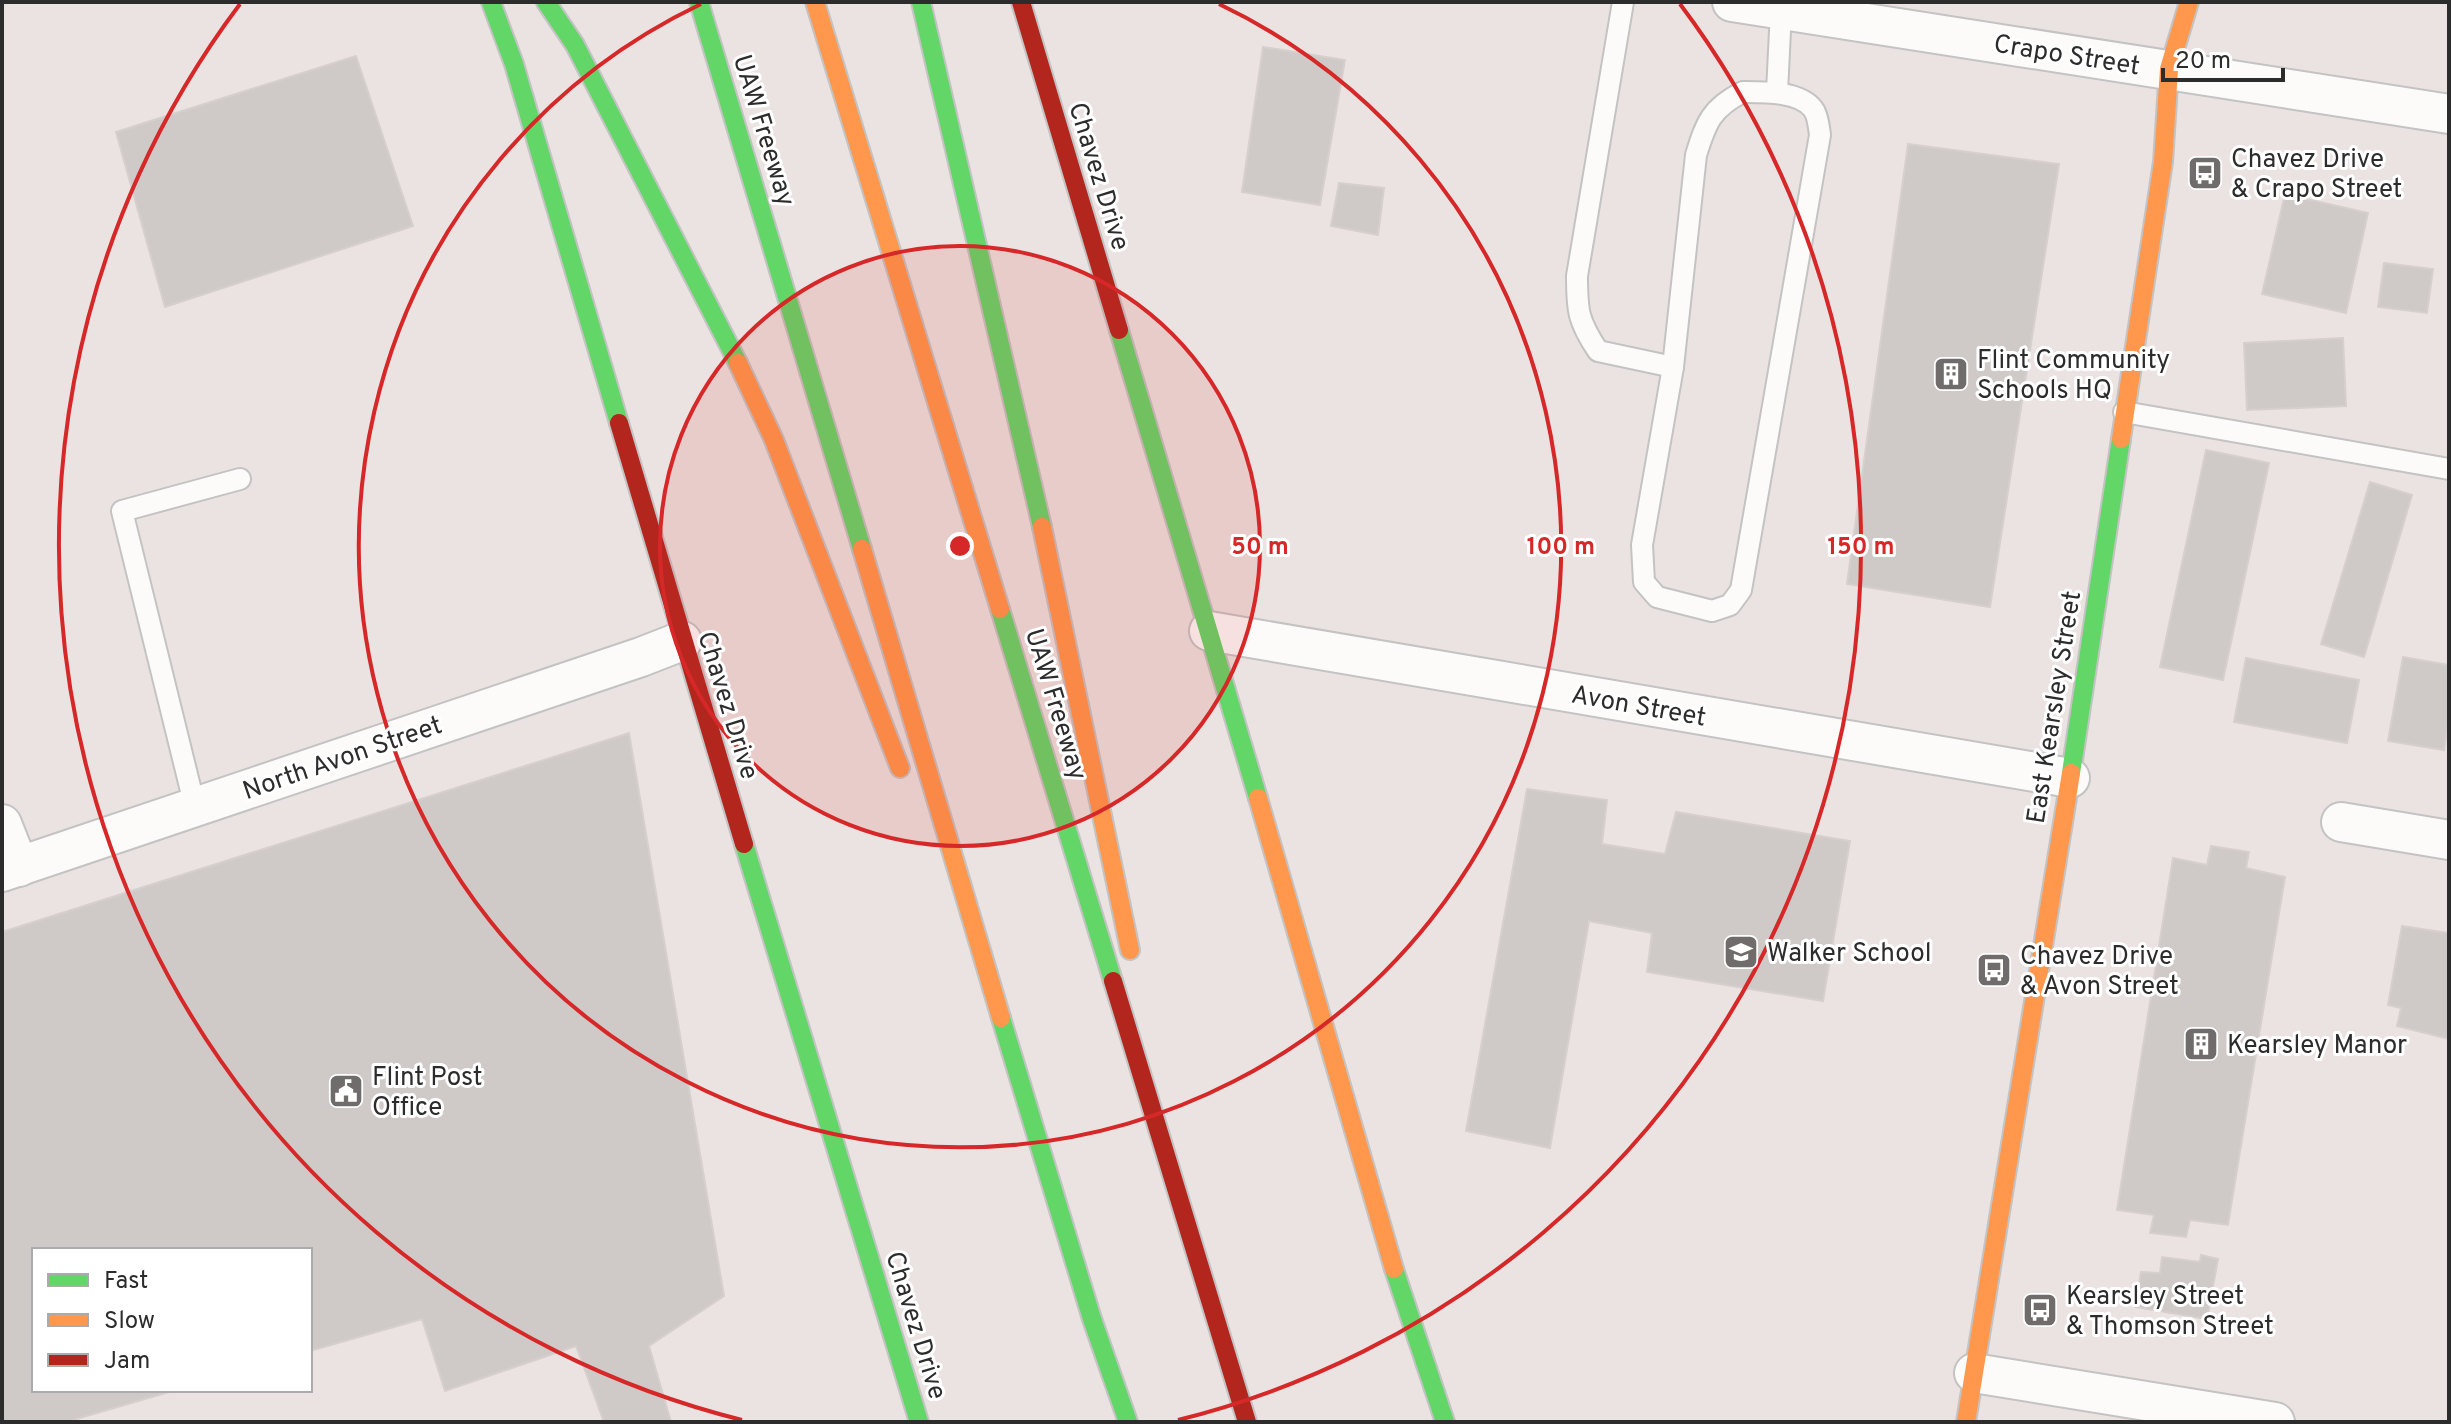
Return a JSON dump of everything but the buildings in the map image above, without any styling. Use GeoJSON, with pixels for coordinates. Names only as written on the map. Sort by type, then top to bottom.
{"type":"FeatureCollection","features":[{"type":"Feature","properties":{"kind":"main road","name":"Chavez Drive"},"geometry":{"type":"LineString","coordinates":[[491,2],[514,64],[682,641],[919,1422]]}},
{"type":"Feature","properties":{"kind":"main road"},"geometry":{"type":"LineString","coordinates":[[546,2],[575,45],[768,427],[910,792]]}},
{"type":"Feature","properties":{"kind":"main road","name":"UAW Freeway"},"geometry":{"type":"LineString","coordinates":[[699,2],[1017,1071],[1092,1319],[1128,1422]]}},
{"type":"Feature","properties":{"kind":"main road","name":"UAW Freeway"},"geometry":{"type":"LineString","coordinates":[[815,2],[1247,1422]]}},
{"type":"Feature","properties":{"kind":"main road"},"geometry":{"type":"LineString","coordinates":[[921,2],[1052,568],[1135,971]]}},
{"type":"Feature","properties":{"kind":"main road","name":"Chavez Drive"},"geometry":{"type":"LineString","coordinates":[[1021,2],[1209,631],[1395,1273],[1445,1422]]}},
{"type":"Feature","properties":{"kind":"main road","name":"East Kearsley Street"},"geometry":{"type":"LineString","coordinates":[[1966,1422],[2070,778],[2163,162],[2169,69],[2189,2]]}},
{"type":"Feature","properties":{"kind":"main road"},"geometry":{"type":"LineString","coordinates":[[932,851],[1017,1071]]}},
{"type":"Feature","properties":{"kind":"main road"},"geometry":{"type":"LineString","coordinates":[[1147,1033],[1185,1219]]}},
{"type":"Feature","properties":{"kind":"street","name":"Crapo Street"},"geometry":{"type":"LineString","coordinates":[[1732,2],[2449,114]]}},
{"type":"Feature","properties":{"kind":"street","name":"Avon Street"},"geometry":{"type":"LineString","coordinates":[[1209,631],[2070,778]]}},
{"type":"Feature","properties":{"kind":"street","name":"North Avon Street"},"geometry":{"type":"LineString","coordinates":[[10,869],[682,641]]}},
{"type":"Feature","properties":{"kind":"street"},"geometry":{"type":"LineString","coordinates":[[2341,822],[2449,840]]}},
{"type":"Feature","properties":{"kind":"street"},"geometry":{"type":"LineString","coordinates":[[2,824],[10,869]]}},
{"type":"Feature","properties":{"kind":"street"},"geometry":{"type":"LineString","coordinates":[[1974,1373],[2275,1422]]}},
{"type":"Feature","properties":{"kind":"lane"},"geometry":{"type":"LineString","coordinates":[[1623,2],[1577,276],[1577,300],[1582,326],[1598,351],[1673,367]]}},
{"type":"Feature","properties":{"kind":"lane"},"geometry":{"type":"LineString","coordinates":[[1777,92],[1781,10]]}},
{"type":"Feature","properties":{"kind":"lane"},"geometry":{"type":"LineString","coordinates":[[1743,92],[1777,92],[1800,99],[1814,109],[1820,135],[1741,590],[1730,605],[1712,611],[1657,597],[1644,582],[1642,545],[1673,367],[1696,155],[1705,126],[1726,100],[1743,92]]}},
{"type":"Feature","properties":{"kind":"lane"},"geometry":{"type":"LineString","coordinates":[[2124,412],[2449,469]]}},
{"type":"Feature","properties":{"kind":"lane"},"geometry":{"type":"LineString","coordinates":[[195,807],[122,511],[240,479]]}},
{"type":"Feature","properties":{"kind":"traffic: fast"},"geometry":{"type":"LineString","coordinates":[[491,2],[514,64],[619,423]]}},
{"type":"Feature","properties":{"kind":"traffic: fast"},"geometry":{"type":"LineString","coordinates":[[546,2],[575,45],[738,363]]}},
{"type":"Feature","properties":{"kind":"traffic: fast"},"geometry":{"type":"LineString","coordinates":[[699,2],[862,549]]}},
{"type":"Feature","properties":{"kind":"traffic: fast"},"geometry":{"type":"LineString","coordinates":[[921,2],[1042,527]]}},
{"type":"Feature","properties":{"kind":"traffic: fast"},"geometry":{"type":"LineString","coordinates":[[1119,330],[1258,798]]}},
{"type":"Feature","properties":{"kind":"traffic: fast"},"geometry":{"type":"LineString","coordinates":[[2071,773],[2121,439]]}},
{"type":"Feature","properties":{"kind":"traffic: fast"},"geometry":{"type":"LineString","coordinates":[[1000,609],[1113,981]]}},
{"type":"Feature","properties":{"kind":"traffic: fast"},"geometry":{"type":"LineString","coordinates":[[744,844],[919,1422]]}},
{"type":"Feature","properties":{"kind":"traffic: fast"},"geometry":{"type":"LineString","coordinates":[[1001,1018],[1092,1319],[1128,1422]]}},
{"type":"Feature","properties":{"kind":"traffic: fast"},"geometry":{"type":"LineString","coordinates":[[1394,1269],[1445,1422]]}},
{"type":"Feature","properties":{"kind":"traffic: slow"},"geometry":{"type":"LineString","coordinates":[[815,2],[1000,609]]}},
{"type":"Feature","properties":{"kind":"traffic: slow"},"geometry":{"type":"LineString","coordinates":[[2121,439],[2163,162],[2169,69],[2189,2]]}},
{"type":"Feature","properties":{"kind":"traffic: slow"},"geometry":{"type":"LineString","coordinates":[[738,363],[774,440],[900,768]]}},
{"type":"Feature","properties":{"kind":"traffic: slow"},"geometry":{"type":"LineString","coordinates":[[1042,527],[1130,950]]}},
{"type":"Feature","properties":{"kind":"traffic: slow"},"geometry":{"type":"LineString","coordinates":[[862,549],[1001,1018]]}},
{"type":"Feature","properties":{"kind":"traffic: slow"},"geometry":{"type":"LineString","coordinates":[[1966,1422],[2071,773]]}},
{"type":"Feature","properties":{"kind":"traffic: slow"},"geometry":{"type":"LineString","coordinates":[[1258,798],[1394,1269]]}},
{"type":"Feature","properties":{"kind":"traffic: jam"},"geometry":{"type":"LineString","coordinates":[[1021,2],[1119,330]]}},
{"type":"Feature","properties":{"kind":"traffic: jam"},"geometry":{"type":"LineString","coordinates":[[619,423],[744,844]]}},
{"type":"Feature","properties":{"kind":"traffic: jam"},"geometry":{"type":"LineString","coordinates":[[1113,981],[1247,1422]]}},
{"type":"Feature","properties":{"kind":"place","name":"Chavez Drive & Crapo Street"},"geometry":{"type":"Point","coordinates":[2205,173]}},
{"type":"Feature","properties":{"kind":"place","name":"Flint Community Schools HQ"},"geometry":{"type":"Point","coordinates":[1951,374]}},
{"type":"Feature","properties":{"kind":"place","name":"Walker School"},"geometry":{"type":"Point","coordinates":[1741,952]}},
{"type":"Feature","properties":{"kind":"place","name":"Chavez Drive & Avon Street"},"geometry":{"type":"Point","coordinates":[1994,970]}},
{"type":"Feature","properties":{"kind":"place","name":"Kearsley Manor"},"geometry":{"type":"Point","coordinates":[2201,1044]}},
{"type":"Feature","properties":{"kind":"place","name":"Flint Post Office"},"geometry":{"type":"Point","coordinates":[346,1091]}},
{"type":"Feature","properties":{"kind":"place","name":"Kearsley Street & Thomson Street"},"geometry":{"type":"Point","coordinates":[2040,1310]}}]}
